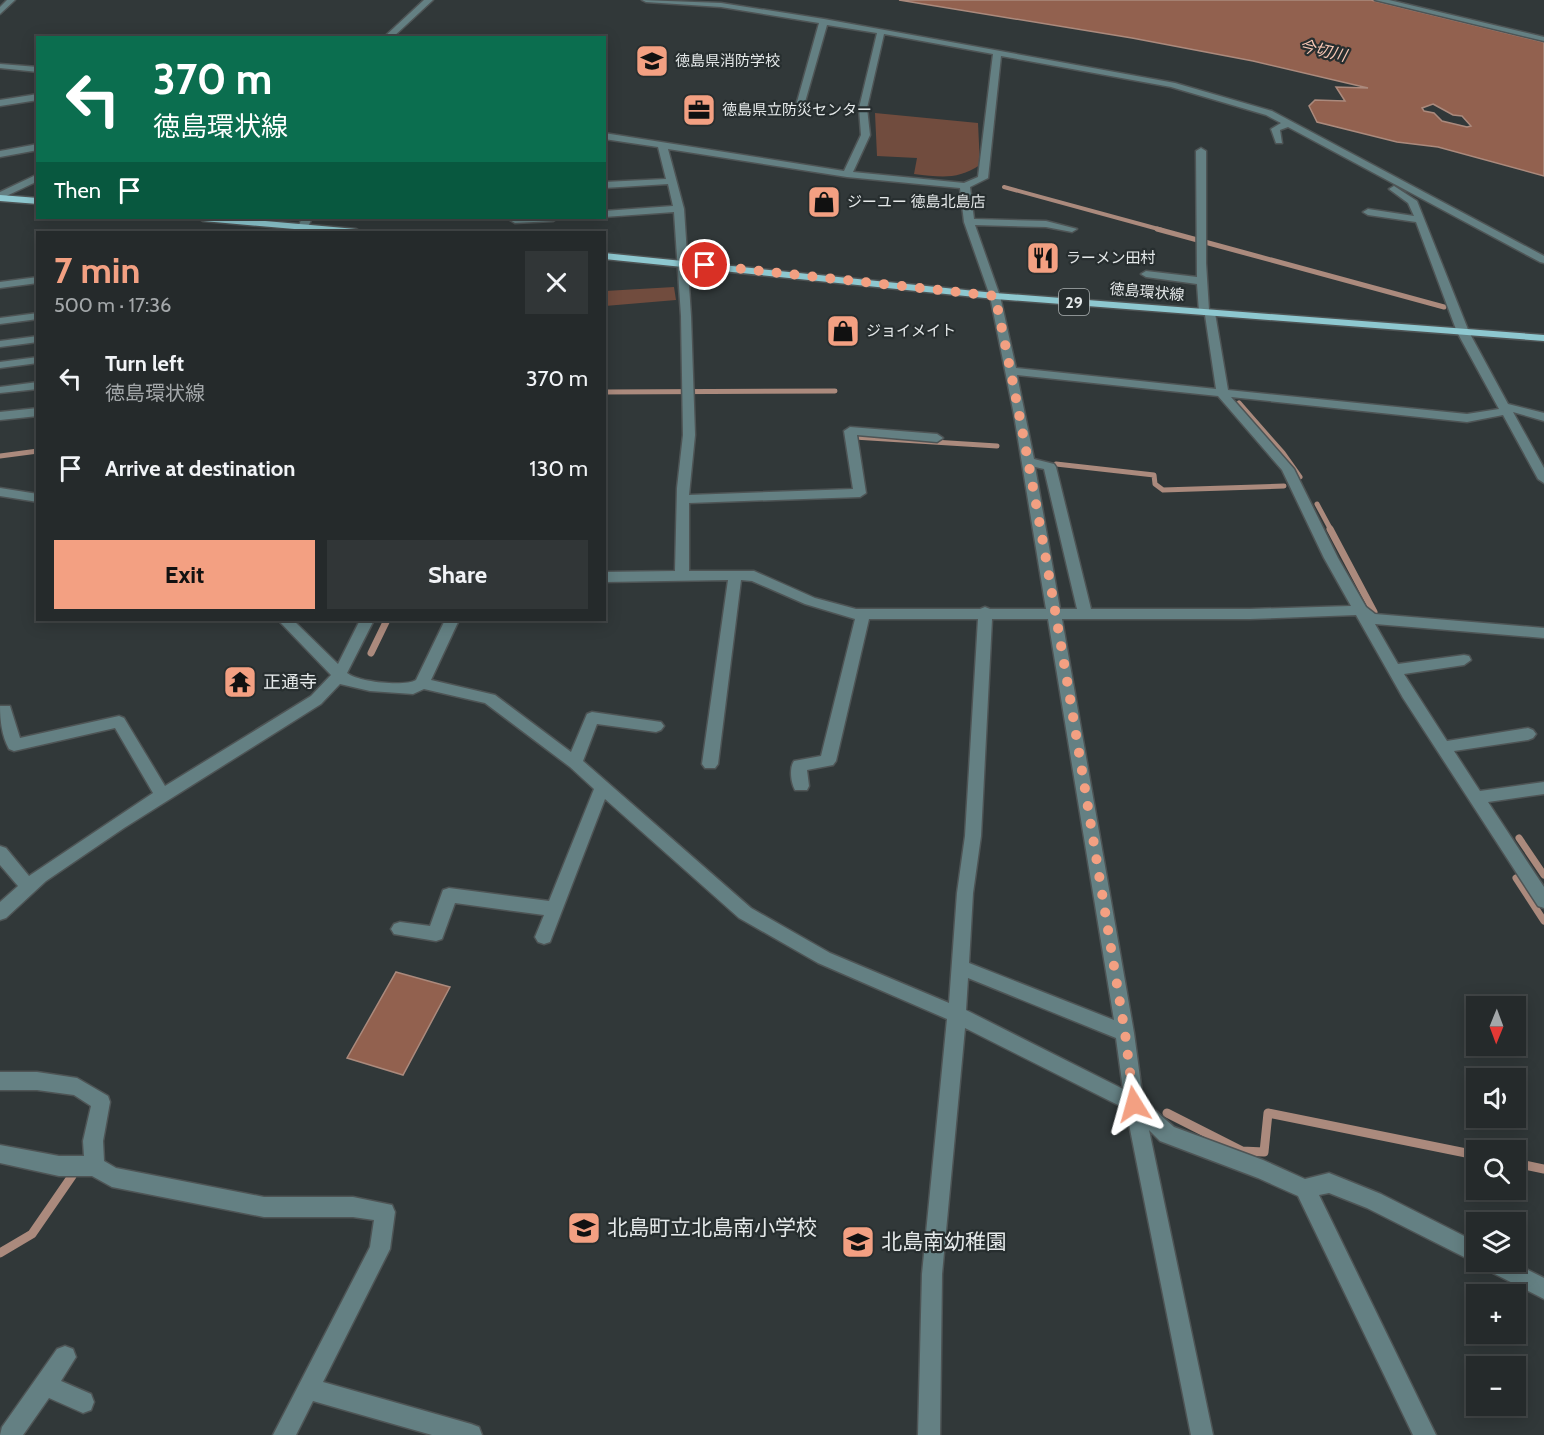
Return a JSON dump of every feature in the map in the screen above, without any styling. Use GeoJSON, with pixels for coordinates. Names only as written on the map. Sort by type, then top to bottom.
{"type":"FeatureCollection","features":[{"type":"Feature","properties":{"kind":"main road"},"geometry":{"type":"LineString","coordinates":[[0,197],[36,201]]}},
{"type":"Feature","properties":{"kind":"main road"},"geometry":{"type":"LineString","coordinates":[[228,219],[305,222],[351,231]]}},
{"type":"Feature","properties":{"kind":"main road","name":"徳島環状線"},"geometry":{"type":"LineString","coordinates":[[606,256],[995,296],[1544,338]]}},
{"type":"Feature","properties":{"kind":"street"},"geometry":{"type":"LineString","coordinates":[[0,12],[11,0]]}},
{"type":"Feature","properties":{"kind":"street"},"geometry":{"type":"LineString","coordinates":[[389,36],[429,0]]}},
{"type":"Feature","properties":{"kind":"street"},"geometry":{"type":"LineString","coordinates":[[646,0],[721,5],[881,31],[1172,85],[1269,113],[1544,260]]}},
{"type":"Feature","properties":{"kind":"street"},"geometry":{"type":"LineString","coordinates":[[1379,0],[1544,39]]}},
{"type":"Feature","properties":{"kind":"street"},"geometry":{"type":"LineString","coordinates":[[799,109],[824,21]]}},
{"type":"Feature","properties":{"kind":"street"},"geometry":{"type":"LineString","coordinates":[[847,174],[866,139],[866,120],[863,108],[881,31]]}},
{"type":"Feature","properties":{"kind":"street"},"geometry":{"type":"LineString","coordinates":[[606,136],[847,174],[965,186],[983,178],[997,53]]}},
{"type":"Feature","properties":{"kind":"street"},"geometry":{"type":"LineString","coordinates":[[0,66],[36,70]]}},
{"type":"Feature","properties":{"kind":"street"},"geometry":{"type":"LineString","coordinates":[[0,103],[36,97]]}},
{"type":"Feature","properties":{"kind":"street"},"geometry":{"type":"LineString","coordinates":[[1279,141],[1275,129],[1288,123]]}},
{"type":"Feature","properties":{"kind":"street"},"geometry":{"type":"LineString","coordinates":[[662,144],[679,209],[683,263],[689,435],[683,499],[682,575]]}},
{"type":"Feature","properties":{"kind":"street"},"geometry":{"type":"LineString","coordinates":[[0,154],[36,147]]}},
{"type":"Feature","properties":{"kind":"street"},"geometry":{"type":"LineString","coordinates":[[1201,151],[1202,281],[1222,393],[1288,469],[1331,558],[1395,670],[1544,901]]}},
{"type":"Feature","properties":{"kind":"street"},"geometry":{"type":"LineString","coordinates":[[1362,163],[1367,174],[1412,201],[1463,332],[1544,480]]}},
{"type":"Feature","properties":{"kind":"street"},"geometry":{"type":"LineString","coordinates":[[0,197],[36,178]]}},
{"type":"Feature","properties":{"kind":"street"},"geometry":{"type":"LineString","coordinates":[[606,185],[673,181]]}},
{"type":"Feature","properties":{"kind":"street"},"geometry":{"type":"LineString","coordinates":[[965,186],[969,222],[995,296],[1011,371],[1125,1033],[1134,1104],[1202,1435]]}},
{"type":"Feature","properties":{"kind":"street"},"geometry":{"type":"LineString","coordinates":[[606,214],[679,209]]}},
{"type":"Feature","properties":{"kind":"street"},"geometry":{"type":"LineString","coordinates":[[1368,212],[1420,220]]}},
{"type":"Feature","properties":{"kind":"street"},"geometry":{"type":"LineString","coordinates":[[969,222],[1047,224],[1072,229]]}},
{"type":"Feature","properties":{"kind":"street"},"geometry":{"type":"LineString","coordinates":[[1146,274],[1202,281]]}},
{"type":"Feature","properties":{"kind":"street"},"geometry":{"type":"LineString","coordinates":[[0,285],[36,280]]}},
{"type":"Feature","properties":{"kind":"street"},"geometry":{"type":"LineString","coordinates":[[0,321],[36,316]]}},
{"type":"Feature","properties":{"kind":"street"},"geometry":{"type":"LineString","coordinates":[[0,344],[36,339]]}},
{"type":"Feature","properties":{"kind":"street"},"geometry":{"type":"LineString","coordinates":[[0,364],[36,360]]}},
{"type":"Feature","properties":{"kind":"street"},"geometry":{"type":"LineString","coordinates":[[1011,371],[1467,418],[1504,408],[1544,417]]}},
{"type":"Feature","properties":{"kind":"street"},"geometry":{"type":"LineString","coordinates":[[0,390],[36,385]]}},
{"type":"Feature","properties":{"kind":"street"},"geometry":{"type":"LineString","coordinates":[[0,416],[36,412]]}},
{"type":"Feature","properties":{"kind":"street"},"geometry":{"type":"LineString","coordinates":[[683,499],[860,493],[850,431],[938,438]]}},
{"type":"Feature","properties":{"kind":"street"},"geometry":{"type":"LineString","coordinates":[[1028,461],[1050,467],[1085,613]]}},
{"type":"Feature","properties":{"kind":"street"},"geometry":{"type":"LineString","coordinates":[[0,492],[36,498]]}},
{"type":"Feature","properties":{"kind":"street"},"geometry":{"type":"LineString","coordinates":[[606,578],[682,575],[754,576],[810,601],[863,614],[985,612],[1250,614],[1360,610],[1372,620],[1544,633]]}},
{"type":"Feature","properties":{"kind":"street"},"geometry":{"type":"LineString","coordinates":[[710,764],[735,576]]}},
{"type":"Feature","properties":{"kind":"street"},"geometry":{"type":"LineString","coordinates":[[929,1435],[932,1274],[953,1070],[965,893],[973,836],[985,612]]}},
{"type":"Feature","properties":{"kind":"street"},"geometry":{"type":"LineString","coordinates":[[801,786],[799,765],[828,761],[863,614]]}},
{"type":"Feature","properties":{"kind":"street"},"geometry":{"type":"LineString","coordinates":[[286,621],[345,680],[370,686],[413,689],[422,683],[452,621]]}},
{"type":"Feature","properties":{"kind":"street"},"geometry":{"type":"LineString","coordinates":[[0,913],[40,876],[118,823],[316,700],[339,675],[366,621]]}},
{"type":"Feature","properties":{"kind":"street"},"geometry":{"type":"LineString","coordinates":[[1395,670],[1464,660]]}},
{"type":"Feature","properties":{"kind":"street"},"geometry":{"type":"LineString","coordinates":[[422,683],[490,699],[575,763],[745,913],[824,958],[956,1014],[1134,1104],[1167,1134],[1263,1170],[1305,1189],[1329,1183],[1374,1201],[1466,1248]]}},
{"type":"Feature","properties":{"kind":"street"},"geometry":{"type":"LineString","coordinates":[[0,711],[5,710],[14,745],[119,722],[163,796]]}},
{"type":"Feature","properties":{"kind":"street"},"geometry":{"type":"LineString","coordinates":[[575,763],[592,718],[656,726]]}},
{"type":"Feature","properties":{"kind":"street"},"geometry":{"type":"LineString","coordinates":[[1443,747],[1528,734]]}},
{"type":"Feature","properties":{"kind":"street"},"geometry":{"type":"LineString","coordinates":[[544,937],[602,787]]}},
{"type":"Feature","properties":{"kind":"street"},"geometry":{"type":"LineString","coordinates":[[1476,798],[1544,788]]}},
{"type":"Feature","properties":{"kind":"street"},"geometry":{"type":"LineString","coordinates":[[0,853],[28,887]]}},
{"type":"Feature","properties":{"kind":"street"},"geometry":{"type":"LineString","coordinates":[[400,929],[436,934],[449,895],[555,909]]}},
{"type":"Feature","properties":{"kind":"street"},"geometry":{"type":"LineString","coordinates":[[960,967],[1125,1033]]}},
{"type":"Feature","properties":{"kind":"street"},"geometry":{"type":"LineString","coordinates":[[0,1081],[37,1081],[77,1087],[101,1102],[93,1141],[95,1166]]}},
{"type":"Feature","properties":{"kind":"street"},"geometry":{"type":"LineString","coordinates":[[0,1154],[58,1166],[95,1166],[112,1178],[264,1207],[353,1207],[385,1212],[380,1249],[343,1317],[310,1389],[284,1435]]}},
{"type":"Feature","properties":{"kind":"street"},"geometry":{"type":"LineString","coordinates":[[1305,1189],[1425,1435]]}},
{"type":"Feature","properties":{"kind":"street"},"geometry":{"type":"LineString","coordinates":[[1511,1272],[1544,1289]]}},
{"type":"Feature","properties":{"kind":"street"},"geometry":{"type":"LineString","coordinates":[[10,1435],[65,1358]]}},
{"type":"Feature","properties":{"kind":"street"},"geometry":{"type":"LineString","coordinates":[[45,1385],[82,1402]]}},
{"type":"Feature","properties":{"kind":"street"},"geometry":{"type":"LineString","coordinates":[[310,1389],[471,1435]]}},
{"type":"Feature","properties":{"kind":"shaded area"},"geometry":{"type":"Polygon","coordinates":[[[875,113],[978,123],[980,165],[956,175],[932,176],[914,174],[917,158],[877,156],[875,113]]]}},
{"type":"Feature","properties":{"kind":"shaded area"},"geometry":{"type":"Polygon","coordinates":[[[674,287],[676,300],[606,306],[606,291],[674,287]]]}},
{"type":"Feature","properties":{"kind":"water","name":"今切川"},"geometry":{"type":"Polygon","coordinates":[[[899,0],[1371,0],[1544,42],[1544,176],[1438,147],[1397,142],[1317,122],[1309,106],[1315,100],[1345,101],[1336,87],[1368,88],[1253,61],[1132,38],[899,0]],[[1433,104],[1422,108],[1424,111],[1434,113],[1442,121],[1471,126],[1462,116],[1453,115],[1433,104]]]}},
{"type":"Feature","properties":{"kind":"water"},"geometry":{"type":"Polygon","coordinates":[[[396,972],[450,987],[403,1075],[347,1058],[396,972]]]}},
{"type":"Feature","properties":{"kind":"waterway"},"geometry":{"type":"LineString","coordinates":[[1004,187],[1162,230]]}},
{"type":"Feature","properties":{"kind":"waterway"},"geometry":{"type":"LineString","coordinates":[[1157,229],[1444,307]]}},
{"type":"Feature","properties":{"kind":"waterway"},"geometry":{"type":"LineString","coordinates":[[606,392],[835,391]]}},
{"type":"Feature","properties":{"kind":"waterway"},"geometry":{"type":"LineString","coordinates":[[1239,403],[1283,453],[1300,477]]}},
{"type":"Feature","properties":{"kind":"waterway"},"geometry":{"type":"LineString","coordinates":[[854,437],[997,446]]}},
{"type":"Feature","properties":{"kind":"waterway"},"geometry":{"type":"LineString","coordinates":[[0,456],[36,451]]}},
{"type":"Feature","properties":{"kind":"waterway"},"geometry":{"type":"LineString","coordinates":[[1056,464],[1154,475],[1155,484],[1163,490],[1284,486]]}},
{"type":"Feature","properties":{"kind":"waterway"},"geometry":{"type":"LineString","coordinates":[[1317,504],[1331,530]]}},
{"type":"Feature","properties":{"kind":"waterway"},"geometry":{"type":"LineString","coordinates":[[1330,529],[1374,612]]}},
{"type":"Feature","properties":{"kind":"waterway"},"geometry":{"type":"LineString","coordinates":[[371,653],[387,621]]}},
{"type":"Feature","properties":{"kind":"waterway"},"geometry":{"type":"LineString","coordinates":[[1519,838],[1544,875]]}},
{"type":"Feature","properties":{"kind":"waterway"},"geometry":{"type":"LineString","coordinates":[[1516,878],[1544,921]]}},
{"type":"Feature","properties":{"kind":"waterway"},"geometry":{"type":"LineString","coordinates":[[1167,1113],[1242,1151],[1264,1152],[1268,1113],[1466,1153]]}},
{"type":"Feature","properties":{"kind":"waterway"},"geometry":{"type":"LineString","coordinates":[[1526,1165],[1544,1169]]}},
{"type":"Feature","properties":{"kind":"waterway"},"geometry":{"type":"LineString","coordinates":[[0,1253],[32,1234],[72,1176]]}},
{"type":"Feature","properties":{"kind":"place","name":"徳島県消防学校"},"geometry":{"type":"Point","coordinates":[652,61]}},
{"type":"Feature","properties":{"kind":"place","name":"徳島県立防災センター"},"geometry":{"type":"Point","coordinates":[699,110]}},
{"type":"Feature","properties":{"kind":"place","name":"ジーユー 徳島北島店"},"geometry":{"type":"Point","coordinates":[824,202]}},
{"type":"Feature","properties":{"kind":"place","name":"ラーメン田村"},"geometry":{"type":"Point","coordinates":[1043,258]}},
{"type":"Feature","properties":{"kind":"place","name":"ジョイメイト"},"geometry":{"type":"Point","coordinates":[843,331]}},
{"type":"Feature","properties":{"kind":"place","name":"正通寺"},"geometry":{"type":"Point","coordinates":[240,682]}},
{"type":"Feature","properties":{"kind":"place","name":"北島町立北島南小学校"},"geometry":{"type":"Point","coordinates":[584,1228]}},
{"type":"Feature","properties":{"kind":"place","name":"北島南幼稚園"},"geometry":{"type":"Point","coordinates":[858,1242]}},
{"type":"Feature","properties":{"kind":"route"},"geometry":{"type":"LineString","coordinates":[[705,265],[995,296],[1020,415],[1051,591],[1125,1033],[1134,1104]]}}]}
